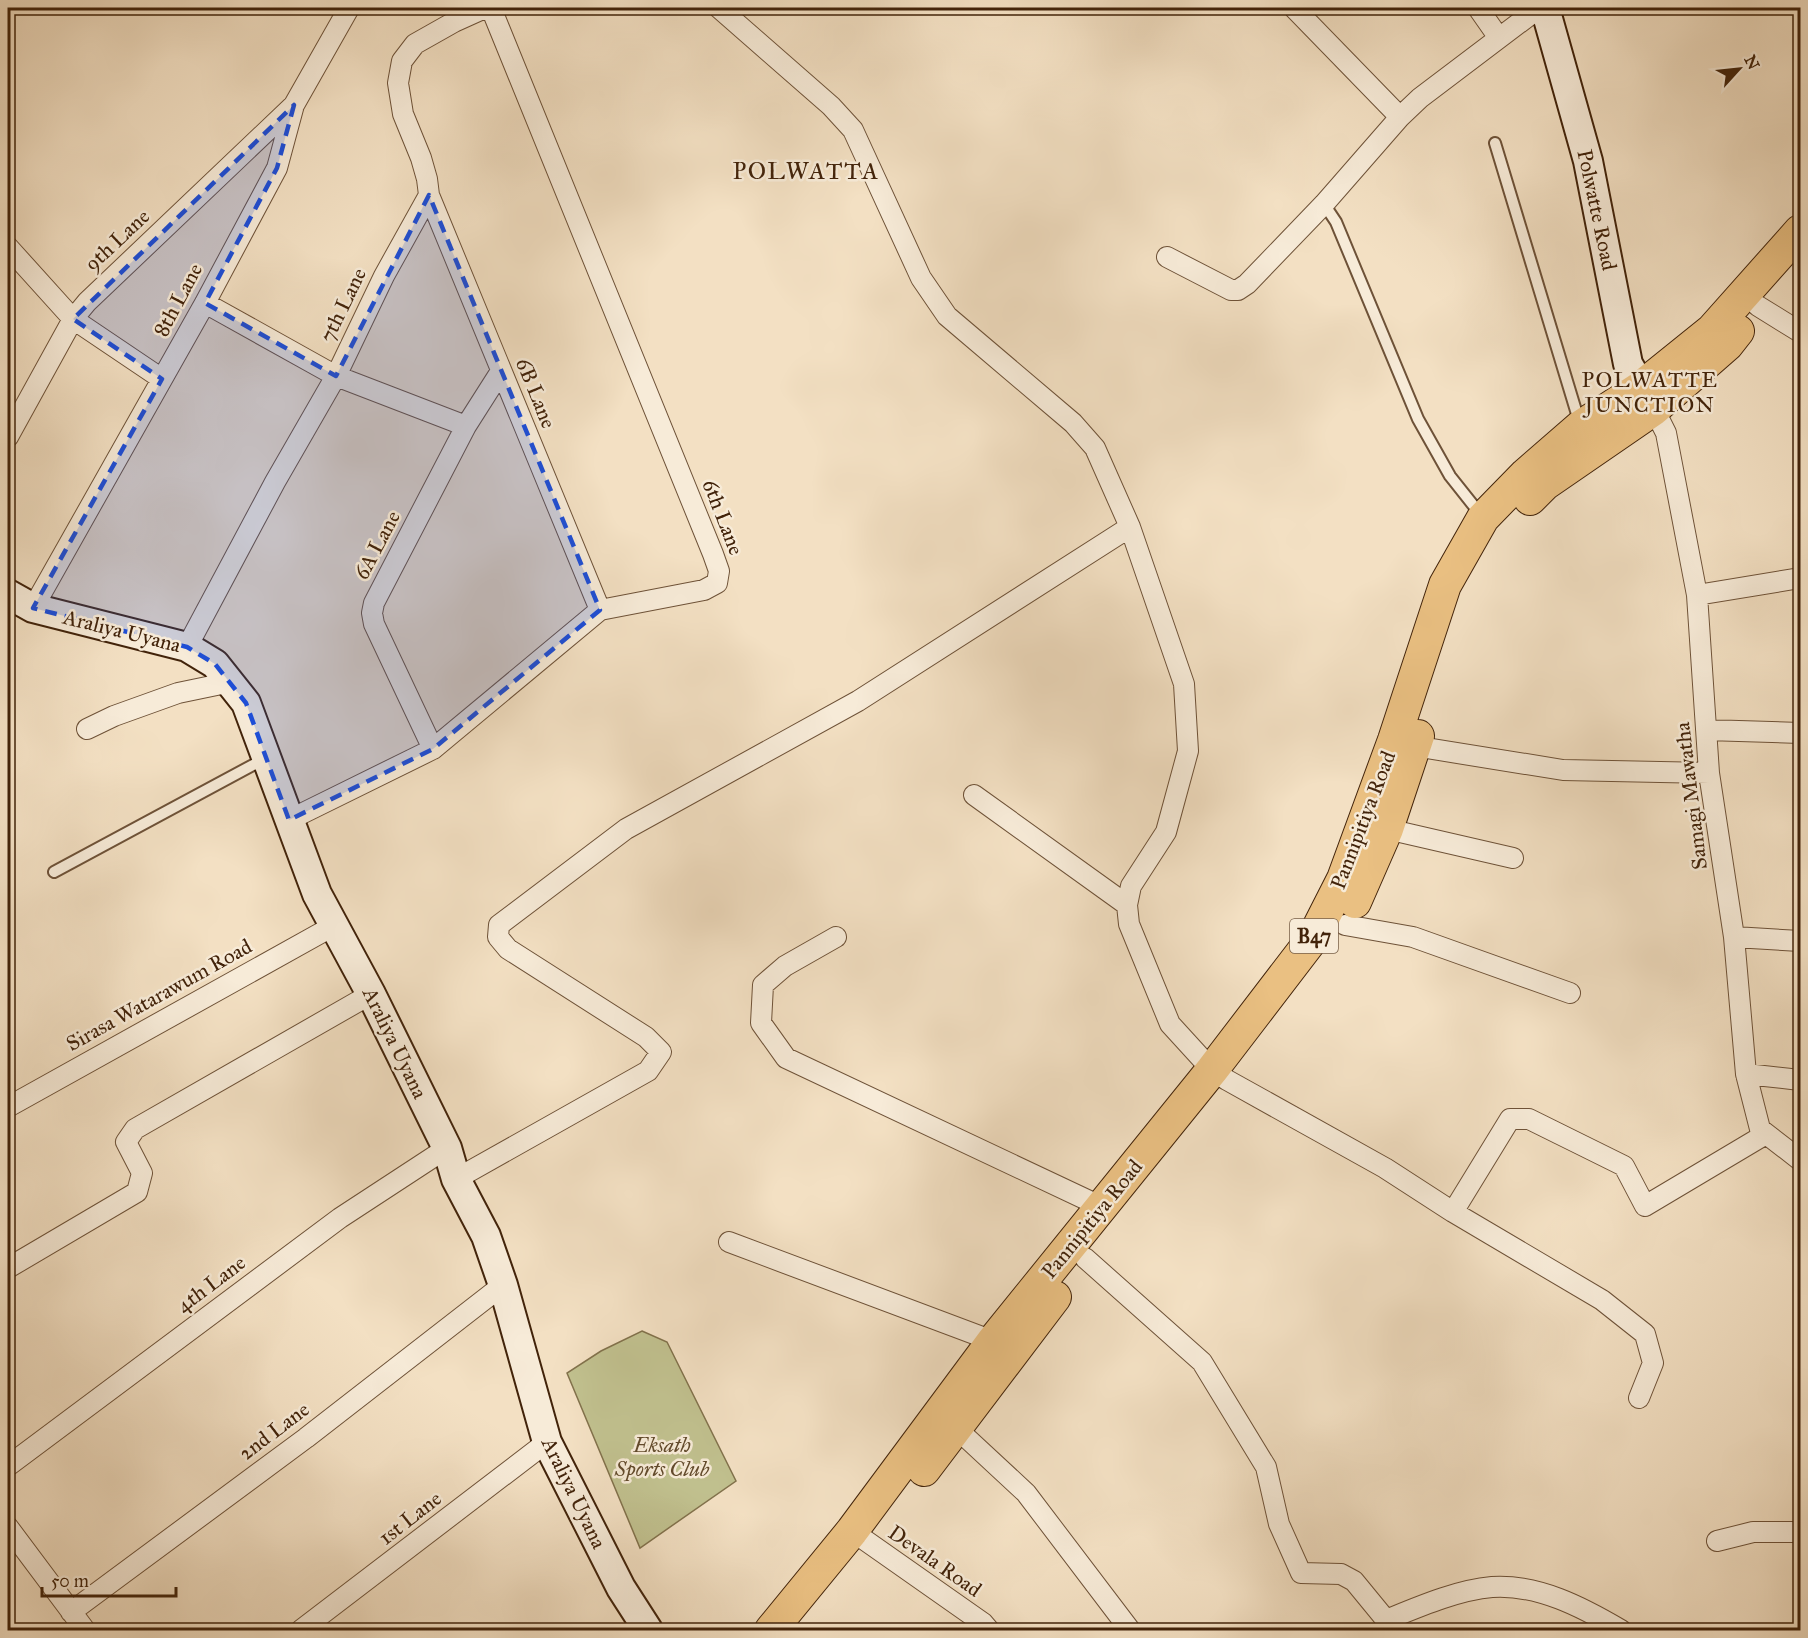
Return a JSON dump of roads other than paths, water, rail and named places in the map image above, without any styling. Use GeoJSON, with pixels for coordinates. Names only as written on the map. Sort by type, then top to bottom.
{"type":"FeatureCollection","features":[{"type":"Feature","properties":{"kind":"main road","name":"Pannipitiya Road"},"geometry":{"type":"LineString","coordinates":[[796,1630],[993,1341],[1102,1207],[1219,1075],[1297,995],[1345,925],[1387,829],[1475,567],[1495,532],[1545,484],[1647,398],[1712,330],[1800,231]]}},
{"type":"Feature","properties":{"kind":"main road","name":"Pannipitiya Road"},"geometry":{"type":"LineString","coordinates":[[771,1630],[860,1537],[956,1428],[1085,1258],[1219,1075],[1313,938],[1343,879],[1394,740],[1445,585],[1483,518],[1526,474],[1580,427],[1647,398],[1727,345],[1800,258]]}},
{"type":"Feature","properties":{"kind":"street","name":"8th Lane"},"geometry":{"type":"LineString","coordinates":[[33,608],[206,303],[277,168],[294,105],[349,8]]}},
{"type":"Feature","properties":{"kind":"street"},"geometry":{"type":"LineString","coordinates":[[429,195],[421,158],[403,114],[398,83],[402,61],[415,44],[485,8]]}},
{"type":"Feature","properties":{"kind":"street","name":"6th Lane"},"geometry":{"type":"LineString","coordinates":[[289,820],[434,749],[600,610],[711,588],[717,583],[719,571],[491,8]]}},
{"type":"Feature","properties":{"kind":"street"},"geometry":{"type":"LineString","coordinates":[[719,8],[831,106],[853,130],[921,278],[947,316],[1072,423],[1095,448],[1130,527],[1184,684],[1188,751],[1166,832],[1131,886],[1126,905],[1129,924],[1170,1024],[1219,1075],[1385,1168],[1453,1212],[1602,1300],[1645,1334],[1653,1363],[1639,1398]]}},
{"type":"Feature","properties":{"kind":"street"},"geometry":{"type":"LineString","coordinates":[[1294,8],[1400,117]]}},
{"type":"Feature","properties":{"kind":"street"},"geometry":{"type":"LineString","coordinates":[[1478,8],[1499,38]]}},
{"type":"Feature","properties":{"kind":"street"},"geometry":{"type":"LineString","coordinates":[[1167,256],[1231,291],[1238,290],[1247,284],[1324,204],[1400,117],[1420,98],[1539,8]]}},
{"type":"Feature","properties":{"kind":"street","name":"Polwatte Road"},"geometry":{"type":"LineString","coordinates":[[1545,8],[1588,161],[1628,364],[1647,398]]}},
{"type":"Feature","properties":{"kind":"street","name":"9th Lane"},"geometry":{"type":"LineString","coordinates":[[8,437],[13,412],[87,302],[294,105]]}},
{"type":"Feature","properties":{"kind":"street","name":"6B Lane"},"geometry":{"type":"LineString","coordinates":[[429,195],[600,610]]}},
{"type":"Feature","properties":{"kind":"street","name":"7th Lane"},"geometry":{"type":"LineString","coordinates":[[187,646],[275,482],[336,376],[384,276],[429,195]]}},
{"type":"Feature","properties":{"kind":"street"},"geometry":{"type":"LineString","coordinates":[[8,247],[73,320],[162,379]]}},
{"type":"Feature","properties":{"kind":"street"},"geometry":{"type":"LineString","coordinates":[[206,303],[336,376],[466,426]]}},
{"type":"Feature","properties":{"kind":"street"},"geometry":{"type":"LineString","coordinates":[[1758,306],[1800,332]]}},
{"type":"Feature","properties":{"kind":"street","name":"6A Lane"},"geometry":{"type":"LineString","coordinates":[[434,749],[386,650],[372,613],[374,603],[466,426],[501,371]]}},
{"type":"Feature","properties":{"kind":"street","name":"Samagi Mawatha"},"geometry":{"type":"LineString","coordinates":[[1647,398],[1666,433],[1697,595],[1709,773],[1734,937],[1746,1074],[1760,1129],[1800,1160]]}},
{"type":"Feature","properties":{"kind":"street"},"geometry":{"type":"LineString","coordinates":[[456,1179],[648,1071],[661,1052],[646,1037],[508,949],[498,937],[500,925],[626,829],[858,701],[1130,527]]}},
{"type":"Feature","properties":{"kind":"street"},"geometry":{"type":"LineString","coordinates":[[1697,595],[1800,578]]}},
{"type":"Feature","properties":{"kind":"street","name":"Araliya Uyana"},"geometry":{"type":"LineString","coordinates":[[8,594],[33,608],[187,646],[215,664],[246,703],[317,894],[371,994],[447,1148],[456,1179],[486,1236],[503,1285],[547,1442],[621,1588],[648,1630]]}},
{"type":"Feature","properties":{"kind":"street"},"geometry":{"type":"LineString","coordinates":[[87,729],[114,716],[178,693],[231,682]]}},
{"type":"Feature","properties":{"kind":"street"},"geometry":{"type":"LineString","coordinates":[[1706,730],[1800,733]]}},
{"type":"Feature","properties":{"kind":"street"},"geometry":{"type":"LineString","coordinates":[[1414,746],[1563,770],[1709,773]]}},
{"type":"Feature","properties":{"kind":"street"},"geometry":{"type":"LineString","coordinates":[[974,795],[1126,905]]}},
{"type":"Feature","properties":{"kind":"street"},"geometry":{"type":"LineString","coordinates":[[1387,829],[1513,858]]}},
{"type":"Feature","properties":{"kind":"street","name":"Sirasa Watarawum Road"},"geometry":{"type":"LineString","coordinates":[[8,1107],[335,925]]}},
{"type":"Feature","properties":{"kind":"street"},"geometry":{"type":"LineString","coordinates":[[1345,925],[1413,937],[1570,993]]}},
{"type":"Feature","properties":{"kind":"street"},"geometry":{"type":"LineString","coordinates":[[836,937],[785,966],[763,985],[761,1023],[786,1058],[1102,1207]]}},
{"type":"Feature","properties":{"kind":"street"},"geometry":{"type":"LineString","coordinates":[[1734,937],[1800,941]]}},
{"type":"Feature","properties":{"kind":"street"},"geometry":{"type":"LineString","coordinates":[[8,1268],[137,1192],[142,1173],[126,1142],[135,1129],[371,994]]}},
{"type":"Feature","properties":{"kind":"street"},"geometry":{"type":"LineString","coordinates":[[1746,1074],[1800,1080]]}},
{"type":"Feature","properties":{"kind":"street"},"geometry":{"type":"LineString","coordinates":[[1453,1212],[1510,1119],[1529,1119],[1624,1166],[1645,1206],[1766,1134]]}},
{"type":"Feature","properties":{"kind":"street","name":"4th Lane"},"geometry":{"type":"LineString","coordinates":[[8,1466],[340,1218],[447,1148]]}},
{"type":"Feature","properties":{"kind":"street"},"geometry":{"type":"LineString","coordinates":[[729,1242],[993,1341]]}},
{"type":"Feature","properties":{"kind":"street"},"geometry":{"type":"LineString","coordinates":[[1085,1258],[1202,1362],[1266,1467],[1279,1524],[1301,1573],[1341,1574],[1354,1581],[1388,1625],[1438,1599],[1492,1587],[1533,1590],[1584,1608],[1621,1630]]}},
{"type":"Feature","properties":{"kind":"street","name":"2nd Lane"},"geometry":{"type":"LineString","coordinates":[[70,1612],[306,1438],[503,1285]]}},
{"type":"Feature","properties":{"kind":"street"},"geometry":{"type":"LineString","coordinates":[[956,1428],[1026,1493],[1130,1630]]}},
{"type":"Feature","properties":{"kind":"street","name":"1st Lane"},"geometry":{"type":"LineString","coordinates":[[301,1630],[547,1442]]}},
{"type":"Feature","properties":{"kind":"street"},"geometry":{"type":"LineString","coordinates":[[8,1527],[85,1630]]}},
{"type":"Feature","properties":{"kind":"street"},"geometry":{"type":"LineString","coordinates":[[1717,1541],[1753,1532],[1800,1532]]}},
{"type":"Feature","properties":{"kind":"street","name":"Devala Road"},"geometry":{"type":"LineString","coordinates":[[860,1537],[983,1623],[989,1630]]}},
{"type":"Feature","properties":{"kind":"lane"},"geometry":{"type":"LineString","coordinates":[[1495,143],[1580,427]]}},
{"type":"Feature","properties":{"kind":"lane"},"geometry":{"type":"LineString","coordinates":[[1324,204],[1336,222],[1418,419],[1450,476],[1483,518]]}},
{"type":"Feature","properties":{"kind":"lane"},"geometry":{"type":"LineString","coordinates":[[54,872],[267,758]]}},
{"type":"Feature","properties":{"kind":"district","name":"POLWATTA"},"geometry":{"type":"Point","coordinates":[806,171]}},
{"type":"Feature","properties":{"kind":"district","name":"POLWATTE JUNCTION"},"geometry":{"type":"Point","coordinates":[1650,392]}},
{"type":"Feature","properties":{"kind":"park label","name":"Eksath Sports Club"},"geometry":{"type":"Point","coordinates":[662,1457]}}]}
